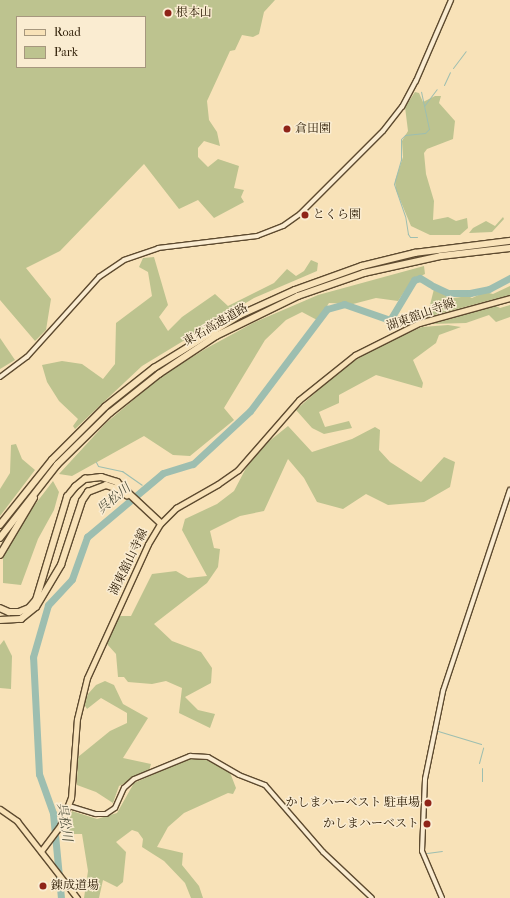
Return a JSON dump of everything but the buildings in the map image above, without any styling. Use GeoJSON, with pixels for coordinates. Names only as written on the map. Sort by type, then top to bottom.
{"type":"FeatureCollection","features":[{"type":"Feature","properties":{"kind":"highway","name":"東名高速道路"},"geometry":{"type":"LineString","coordinates":[[0,525],[52,460],[105,407],[154,368],[226,322],[295,290],[362,266],[416,253],[510,241]]}},
{"type":"Feature","properties":{"kind":"highway","name":"東名高速道路"},"geometry":{"type":"LineString","coordinates":[[0,538],[48,475],[86,435],[134,393],[187,354],[243,321],[298,296],[364,273],[441,256],[510,248]]}},
{"type":"Feature","properties":{"kind":"highway"},"geometry":{"type":"LineString","coordinates":[[0,555],[48,475]]}},
{"type":"Feature","properties":{"kind":"highway"},"geometry":{"type":"LineString","coordinates":[[0,608],[9,612],[19,612],[29,608],[36,600],[66,501],[78,484],[89,478],[105,478],[117,482],[129,495],[161,523]]}},
{"type":"Feature","properties":{"kind":"highway"},"geometry":{"type":"LineString","coordinates":[[0,620],[21,619],[36,607],[62,565],[82,501],[88,492],[106,485],[129,495]]}},
{"type":"Feature","properties":{"kind":"main road","name":"湖東舘山寺線"},"geometry":{"type":"LineString","coordinates":[[41,851],[52,838],[69,806],[74,783],[77,719],[85,685],[148,544],[161,523],[182,504],[218,484],[238,470],[302,397],[355,355],[419,323],[510,298]]}},
{"type":"Feature","properties":{"kind":"main road"},"geometry":{"type":"LineString","coordinates":[[0,809],[17,820],[77,898]]}},
{"type":"Feature","properties":{"kind":"street"},"geometry":{"type":"LineString","coordinates":[[0,377],[27,357],[99,277],[124,260],[160,248],[260,235],[283,226],[300,214],[397,113],[413,88],[451,0]]}},
{"type":"Feature","properties":{"kind":"street"},"geometry":{"type":"LineString","coordinates":[[442,898],[421,848],[426,775],[443,691],[510,490]]}},
{"type":"Feature","properties":{"kind":"street"},"geometry":{"type":"LineString","coordinates":[[69,806],[96,814],[106,814],[114,808],[124,788],[134,779],[190,756],[205,756],[226,765],[239,775],[266,785],[325,854],[372,898]]}},
{"type":"Feature","properties":{"kind":"green space"},"geometry":{"type":"Polygon","coordinates":[[[0,0],[275,0],[264,12],[259,34],[253,37],[242,35],[235,50],[230,51],[207,101],[209,120],[217,132],[220,146],[204,141],[198,148],[198,157],[208,167],[218,159],[239,166],[234,188],[244,190],[241,197],[244,202],[214,218],[198,200],[179,209],[144,164],[60,251],[26,268],[51,299],[46,330],[35,341],[0,300],[0,0]]]}},
{"type":"Feature","properties":{"kind":"green space"},"geometry":{"type":"Polygon","coordinates":[[[415,92],[419,93],[423,102],[435,96],[441,96],[439,103],[455,121],[453,139],[427,149],[424,153],[426,174],[434,201],[433,220],[448,217],[456,221],[467,218],[468,228],[460,235],[430,235],[411,226],[396,190],[395,181],[403,157],[402,141],[408,131],[405,107],[415,92]]]}},
{"type":"Feature","properties":{"kind":"green space"},"geometry":{"type":"Polygon","coordinates":[[[503,217],[504,219],[492,232],[469,233],[473,228],[486,221],[495,226],[503,217]]]}},
{"type":"Feature","properties":{"kind":"green space"},"geometry":{"type":"Polygon","coordinates":[[[154,257],[168,305],[159,317],[168,331],[182,317],[215,294],[228,306],[274,283],[287,269],[296,276],[304,271],[311,260],[318,263],[317,271],[254,298],[142,366],[75,429],[73,426],[78,419],[59,401],[47,382],[42,365],[62,361],[82,364],[103,379],[115,364],[116,323],[152,296],[148,272],[139,267],[143,258],[154,257]]]}},
{"type":"Feature","properties":{"kind":"green space"},"geometry":{"type":"Polygon","coordinates":[[[424,266],[425,274],[412,280],[398,301],[376,298],[353,304],[329,303],[317,320],[302,312],[286,320],[265,340],[224,408],[234,420],[190,456],[173,455],[144,436],[72,476],[59,474],[106,423],[164,374],[207,348],[253,323],[318,295],[424,266]]]}},
{"type":"Feature","properties":{"kind":"green space"},"geometry":{"type":"Polygon","coordinates":[[[510,286],[510,295],[427,317],[434,289],[454,298],[468,296],[472,298],[485,292],[493,294],[510,286]]]}},
{"type":"Feature","properties":{"kind":"green space"},"geometry":{"type":"Polygon","coordinates":[[[510,305],[510,317],[496,322],[489,315],[466,323],[432,324],[496,306],[500,308],[510,305]]]}},
{"type":"Feature","properties":{"kind":"green space"},"geometry":{"type":"Polygon","coordinates":[[[448,325],[461,327],[439,335],[436,343],[413,360],[423,383],[422,388],[376,375],[339,395],[339,403],[319,412],[325,427],[349,421],[352,428],[324,434],[312,428],[296,410],[343,368],[380,345],[422,327],[448,325]]]}},
{"type":"Feature","properties":{"kind":"green space"},"geometry":{"type":"Polygon","coordinates":[[[0,338],[15,360],[0,369],[0,338]]]}},
{"type":"Feature","properties":{"kind":"green space"},"geometry":{"type":"Polygon","coordinates":[[[288,426],[312,452],[352,439],[375,427],[380,430],[379,450],[390,462],[421,482],[444,457],[455,462],[450,487],[424,502],[388,505],[366,494],[343,509],[317,502],[304,478],[288,459],[264,511],[240,516],[210,531],[214,548],[220,549],[218,567],[207,583],[154,624],[172,641],[201,652],[212,668],[211,683],[185,697],[198,710],[215,714],[210,728],[179,713],[182,688],[166,681],[152,684],[128,682],[124,677],[118,677],[116,654],[107,644],[118,616],[131,616],[152,574],[176,571],[188,578],[207,576],[182,530],[185,519],[217,504],[234,491],[246,468],[262,447],[288,426]]]}},
{"type":"Feature","properties":{"kind":"green space"},"geometry":{"type":"Polygon","coordinates":[[[16,444],[22,459],[35,470],[0,516],[0,489],[10,473],[11,445],[16,444]]]}},
{"type":"Feature","properties":{"kind":"green space"},"geometry":{"type":"Polygon","coordinates":[[[53,481],[59,492],[54,510],[38,539],[21,585],[3,583],[3,557],[27,515],[53,481]]]}},
{"type":"Feature","properties":{"kind":"green space"},"geometry":{"type":"Polygon","coordinates":[[[4,640],[12,656],[11,689],[0,688],[0,645],[4,640]]]}},
{"type":"Feature","properties":{"kind":"green space"},"geometry":{"type":"Polygon","coordinates":[[[105,681],[114,685],[123,704],[148,718],[123,758],[151,764],[149,771],[119,786],[113,803],[96,792],[77,785],[78,757],[110,731],[127,723],[127,713],[101,698],[87,709],[84,704],[88,694],[96,685],[105,681]]]}},
{"type":"Feature","properties":{"kind":"green space"},"geometry":{"type":"Polygon","coordinates":[[[205,758],[229,770],[236,788],[233,794],[228,793],[184,813],[168,827],[157,847],[183,853],[182,865],[199,886],[203,898],[191,898],[185,883],[164,861],[142,847],[143,839],[138,832],[132,830],[116,842],[126,852],[123,882],[117,887],[103,880],[99,898],[84,898],[88,871],[82,834],[65,834],[72,811],[97,819],[117,813],[134,783],[188,759],[205,758]]]}},
{"type":"Feature","properties":{"kind":"waterway"},"geometry":{"type":"LineString","coordinates":[[453,68],[466,51]]}},
{"type":"Feature","properties":{"kind":"waterway"},"geometry":{"type":"LineString","coordinates":[[444,85],[450,72]]}},
{"type":"Feature","properties":{"kind":"waterway"},"geometry":{"type":"LineString","coordinates":[[424,106],[437,89]]}},
{"type":"Feature","properties":{"kind":"waterway"},"geometry":{"type":"LineString","coordinates":[[417,237],[410,237],[408,234],[405,216],[394,184],[401,160],[401,139],[405,135],[425,133],[429,129],[421,92]]}},
{"type":"Feature","properties":{"kind":"waterway","name":"呉松川"},"geometry":{"type":"LineString","coordinates":[[61,898],[53,813],[39,774],[33,657],[48,605],[72,579],[87,537],[163,473],[193,464],[250,411],[327,309],[344,304],[390,320],[414,280],[420,278],[430,284]]}},
{"type":"Feature","properties":{"kind":"waterway","name":"呉松川"},"geometry":{"type":"LineString","coordinates":[[433,286],[448,293],[470,293],[489,289],[510,278]]}},
{"type":"Feature","properties":{"kind":"waterway"},"geometry":{"type":"LineString","coordinates":[[96,462],[98,466],[122,471],[142,485]]}},
{"type":"Feature","properties":{"kind":"waterway"},"geometry":{"type":"LineString","coordinates":[[438,731],[481,744]]}},
{"type":"Feature","properties":{"kind":"waterway"},"geometry":{"type":"LineString","coordinates":[[479,763],[483,748]]}},
{"type":"Feature","properties":{"kind":"waterway"},"geometry":{"type":"LineString","coordinates":[[482,768],[482,781]]}},
{"type":"Feature","properties":{"kind":"waterway"},"geometry":{"type":"LineString","coordinates":[[427,853],[442,851]]}},
{"type":"Feature","properties":{"kind":"place","name":"根本山"},"geometry":{"type":"Point","coordinates":[168,13]}},
{"type":"Feature","properties":{"kind":"place","name":"倉田園"},"geometry":{"type":"Point","coordinates":[287,129]}},
{"type":"Feature","properties":{"kind":"place","name":"とくら園"},"geometry":{"type":"Point","coordinates":[305,215]}},
{"type":"Feature","properties":{"kind":"place","name":"かしまハーベスト 駐車場"},"geometry":{"type":"Point","coordinates":[428,803]}},
{"type":"Feature","properties":{"kind":"place","name":"かしまハーベスト"},"geometry":{"type":"Point","coordinates":[427,824]}},
{"type":"Feature","properties":{"kind":"place","name":"錬成道場"},"geometry":{"type":"Point","coordinates":[43,886]}}]}
